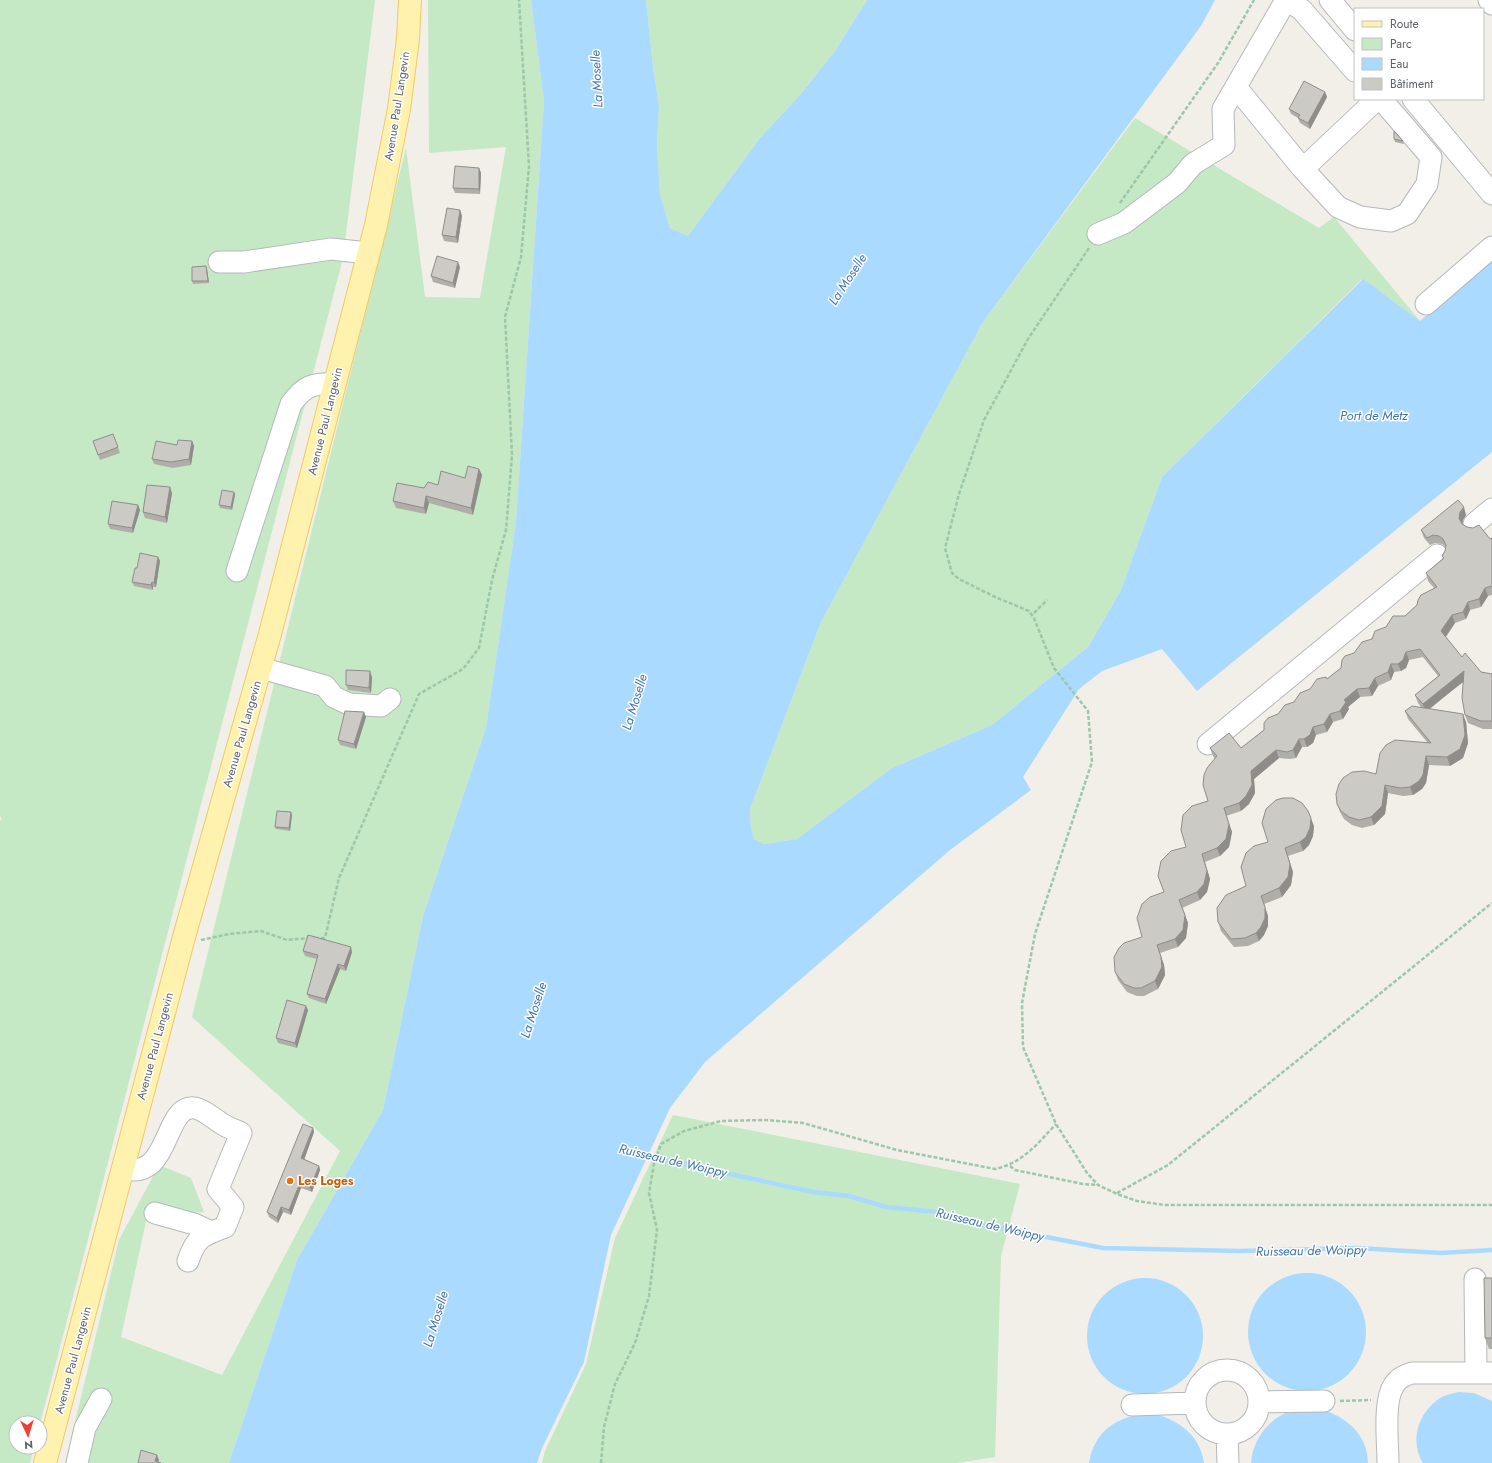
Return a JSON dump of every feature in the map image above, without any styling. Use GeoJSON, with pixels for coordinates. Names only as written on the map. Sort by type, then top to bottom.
{"type":"FeatureCollection","features":[{"type":"Feature","properties":{"kind":"main road","name":"Avenue Paul Langevin"},"geometry":{"type":"LineString","coordinates":[[46,1463],[184,937],[261,668],[368,253],[399,109],[408,39],[410,0]]}},
{"type":"Feature","properties":{"kind":"street"},"geometry":{"type":"LineString","coordinates":[[1098,234],[1124,223],[1177,183],[1194,164],[1224,145],[1223,109],[1286,0],[1302,10],[1354,70]]}},
{"type":"Feature","properties":{"kind":"street"},"geometry":{"type":"LineString","coordinates":[[1330,0],[1354,29]]}},
{"type":"Feature","properties":{"kind":"street"},"geometry":{"type":"LineString","coordinates":[[1489,0],[1492,4]]}},
{"type":"Feature","properties":{"kind":"street"},"geometry":{"type":"LineString","coordinates":[[1236,87],[1303,169],[1338,207],[1360,217],[1391,221],[1406,214],[1427,184],[1431,157],[1382,100]]}},
{"type":"Feature","properties":{"kind":"street"},"geometry":{"type":"LineString","coordinates":[[1303,169],[1376,100]]}},
{"type":"Feature","properties":{"kind":"street"},"geometry":{"type":"LineString","coordinates":[[1414,100],[1492,194]]}},
{"type":"Feature","properties":{"kind":"street"},"geometry":{"type":"LineString","coordinates":[[1426,304],[1492,247]]}},
{"type":"Feature","properties":{"kind":"street"},"geometry":{"type":"LineString","coordinates":[[219,262],[244,262],[331,249],[368,253]]}},
{"type":"Feature","properties":{"kind":"street"},"geometry":{"type":"LineString","coordinates":[[237,571],[291,404],[300,392],[316,384],[334,384]]}},
{"type":"Feature","properties":{"kind":"street"},"geometry":{"type":"LineString","coordinates":[[1474,524],[1492,509]]}},
{"type":"Feature","properties":{"kind":"street"},"geometry":{"type":"LineString","coordinates":[[1208,744],[1437,554]]}},
{"type":"Feature","properties":{"kind":"street"},"geometry":{"type":"LineString","coordinates":[[261,668],[325,686],[334,697],[349,704],[381,706],[390,699]]}},
{"type":"Feature","properties":{"kind":"street"},"geometry":{"type":"LineString","coordinates":[[123,1168],[133,1171],[149,1166],[156,1157],[174,1122],[188,1109],[193,1108],[201,1110],[225,1126],[241,1133],[218,1189],[233,1207],[225,1227],[199,1238],[191,1251],[188,1261]]}},
{"type":"Feature","properties":{"kind":"street"},"geometry":{"type":"LineString","coordinates":[[155,1213],[194,1224],[211,1232]]}},
{"type":"Feature","properties":{"kind":"street"},"geometry":{"type":"LineString","coordinates":[[1388,1463],[1388,1400],[1394,1384],[1403,1376],[1412,1373],[1484,1373],[1475,1279]]}},
{"type":"Feature","properties":{"kind":"street"},"geometry":{"type":"LineString","coordinates":[[1226,1369],[1237,1371],[1253,1382],[1258,1392],[1260,1402],[1258,1412],[1253,1421],[1246,1428],[1227,1434],[1218,1433],[1208,1428],[1196,1413],[1194,1403],[1200,1383],[1207,1376],[1216,1371],[1226,1369]]}},
{"type":"Feature","properties":{"kind":"street"},"geometry":{"type":"LineString","coordinates":[[77,1463],[85,1428],[101,1399]]}},
{"type":"Feature","properties":{"kind":"street"},"geometry":{"type":"LineString","coordinates":[[1260,1402],[1324,1401]]}},
{"type":"Feature","properties":{"kind":"street"},"geometry":{"type":"LineString","coordinates":[[1132,1405],[1194,1403]]}},
{"type":"Feature","properties":{"kind":"street"},"geometry":{"type":"LineString","coordinates":[[1227,1434],[1228,1463]]}},
{"type":"Feature","properties":{"kind":"path"},"geometry":{"type":"LineString","coordinates":[[184,937],[204,941],[229,934],[261,931],[286,940],[325,938],[339,878],[419,694],[463,669],[479,648],[492,580],[506,530],[512,455],[505,317],[521,258],[529,166],[518,0]]}},
{"type":"Feature","properties":{"kind":"path"},"geometry":{"type":"LineString","coordinates":[[1116,209],[1218,62],[1254,0]]}},
{"type":"Feature","properties":{"kind":"path"},"geometry":{"type":"LineString","coordinates":[[1098,234],[1028,339],[984,420],[959,494],[945,548],[952,573],[995,597],[1029,611],[1034,618],[1054,668],[1088,711],[1092,762],[1034,934],[1022,1003],[1022,1047],[1056,1124],[1087,1173],[1098,1185]]}},
{"type":"Feature","properties":{"kind":"path"},"geometry":{"type":"LineString","coordinates":[[1034,612],[1047,600]]}},
{"type":"Feature","properties":{"kind":"path"},"geometry":{"type":"LineString","coordinates":[[1117,1194],[1168,1165],[1492,903]]}},
{"type":"Feature","properties":{"kind":"path"},"geometry":{"type":"LineString","coordinates":[[601,1463],[604,1427],[615,1384],[635,1343],[649,1296],[656,1230],[649,1193],[654,1164],[661,1144],[684,1131],[721,1121],[766,1120],[803,1123],[898,1150],[995,1169],[1010,1166],[1031,1151],[1056,1124]]}},
{"type":"Feature","properties":{"kind":"path"},"geometry":{"type":"LineString","coordinates":[[1010,1166],[1015,1170],[1082,1184],[1098,1185],[1137,1201],[1164,1205],[1492,1205]]}},
{"type":"Feature","properties":{"kind":"path"},"geometry":{"type":"LineString","coordinates":[[1324,1401],[1388,1400]]}},
{"type":"Feature","properties":{"kind":"green space"},"geometry":{"type":"Polygon","coordinates":[[[0,0],[375,0],[343,258],[42,1415],[8,1415],[8,1455],[32,1455],[30,1463],[0,1463],[0,820],[2,821],[0,815],[0,0]]]}},
{"type":"Feature","properties":{"kind":"green space"},"geometry":{"type":"Polygon","coordinates":[[[428,0],[531,0],[544,101],[516,522],[486,728],[423,916],[383,1110],[297,1260],[229,1463],[65,1463],[119,1240],[159,1165],[191,1178],[204,1212],[147,1217],[121,1337],[222,1375],[340,1151],[192,1017],[406,148],[425,297],[480,298],[506,147],[429,153],[428,0]]]}},
{"type":"Feature","properties":{"kind":"green space"},"geometry":{"type":"Polygon","coordinates":[[[646,0],[867,0],[835,51],[800,95],[760,138],[688,236],[670,228],[660,194],[657,148],[659,107],[646,0]]]}},
{"type":"Feature","properties":{"kind":"green space"},"geometry":{"type":"Polygon","coordinates":[[[1135,118],[1319,228],[1334,217],[1420,321],[1362,279],[1162,477],[1121,590],[1088,647],[992,725],[892,768],[797,839],[764,844],[754,839],[751,828],[750,809],[821,622],[983,322],[1135,118]]]}},
{"type":"Feature","properties":{"kind":"green space"},"geometry":{"type":"Polygon","coordinates":[[[673,1115],[1020,1184],[1001,1256],[995,1457],[957,1463],[542,1463],[545,1451],[586,1364],[615,1238],[673,1115]]]}},
{"type":"Feature","properties":{"kind":"water"},"geometry":{"type":"Polygon","coordinates":[[[531,0],[646,0],[659,107],[657,148],[660,194],[670,228],[688,236],[760,138],[800,95],[835,51],[867,0],[1215,0],[1201,26],[983,322],[821,622],[750,809],[751,828],[754,839],[764,844],[797,839],[892,768],[992,725],[1088,647],[1121,590],[1162,477],[1363,279],[1420,321],[1492,260],[1492,452],[1197,691],[1162,649],[1102,671],[1079,689],[1023,777],[1031,790],[950,850],[705,1062],[670,1108],[611,1235],[584,1362],[542,1448],[537,1463],[229,1463],[297,1260],[383,1110],[423,916],[486,728],[516,522],[544,101],[531,0]]]}},
{"type":"Feature","properties":{"kind":"water"},"geometry":{"type":"Polygon","coordinates":[[[1307,1273],[1329,1278],[1340,1283],[1356,1299],[1361,1310],[1366,1332],[1361,1354],[1356,1365],[1340,1381],[1329,1386],[1307,1391],[1285,1386],[1274,1381],[1258,1365],[1253,1354],[1248,1332],[1253,1310],[1258,1299],[1274,1283],[1285,1278],[1307,1273]]]}},
{"type":"Feature","properties":{"kind":"water"},"geometry":{"type":"Polygon","coordinates":[[[1145,1278],[1167,1282],[1177,1287],[1186,1295],[1194,1304],[1199,1314],[1203,1336],[1199,1358],[1194,1368],[1186,1377],[1177,1385],[1167,1390],[1145,1394],[1123,1390],[1113,1385],[1104,1377],[1096,1368],[1091,1358],[1087,1336],[1091,1314],[1096,1304],[1104,1295],[1113,1287],[1123,1282],[1145,1278]]]}},
{"type":"Feature","properties":{"kind":"water"},"geometry":{"type":"Polygon","coordinates":[[[1459,1392],[1474,1393],[1492,1401],[1492,1463],[1423,1463],[1417,1445],[1417,1435],[1423,1416],[1428,1408],[1436,1401],[1446,1395],[1459,1392]]]}},
{"type":"Feature","properties":{"kind":"water"},"geometry":{"type":"Polygon","coordinates":[[[1316,1408],[1336,1415],[1352,1426],[1364,1443],[1368,1463],[1251,1463],[1254,1447],[1258,1439],[1262,1432],[1274,1420],[1291,1411],[1316,1408]]]}},
{"type":"Feature","properties":{"kind":"water"},"geometry":{"type":"Polygon","coordinates":[[[1151,1413],[1170,1419],[1186,1429],[1198,1444],[1204,1463],[1089,1463],[1092,1451],[1097,1441],[1110,1426],[1128,1417],[1151,1413]]]}},
{"type":"Feature","properties":{"kind":"building"},"geometry":{"type":"Polygon","coordinates":[[[1304,81],[1325,92],[1308,123],[1298,118],[1300,115],[1289,109],[1304,81]]]}},
{"type":"Feature","properties":{"kind":"building"},"geometry":{"type":"Polygon","coordinates":[[[1394,131],[1403,141],[1394,139],[1394,131]]]}},
{"type":"Feature","properties":{"kind":"building"},"geometry":{"type":"Polygon","coordinates":[[[455,166],[479,168],[479,189],[453,188],[455,166]]]}},
{"type":"Feature","properties":{"kind":"building"},"geometry":{"type":"Polygon","coordinates":[[[447,208],[460,210],[456,237],[442,235],[447,208]]]}},
{"type":"Feature","properties":{"kind":"building"},"geometry":{"type":"Polygon","coordinates":[[[437,256],[458,262],[453,283],[431,276],[437,256]]]}},
{"type":"Feature","properties":{"kind":"building"},"geometry":{"type":"Polygon","coordinates":[[[206,266],[208,281],[192,281],[192,267],[206,266]]]}},
{"type":"Feature","properties":{"kind":"building"},"geometry":{"type":"Polygon","coordinates":[[[113,434],[118,447],[98,455],[93,441],[113,434]]]}},
{"type":"Feature","properties":{"kind":"building"},"geometry":{"type":"Polygon","coordinates":[[[178,440],[192,441],[189,459],[171,462],[152,459],[156,441],[177,445],[178,440]]]}},
{"type":"Feature","properties":{"kind":"building"},"geometry":{"type":"Polygon","coordinates":[[[468,466],[479,469],[471,508],[426,496],[424,508],[393,501],[397,483],[424,488],[428,482],[438,485],[441,471],[465,478],[468,466]]]}},
{"type":"Feature","properties":{"kind":"building"},"geometry":{"type":"Polygon","coordinates":[[[147,485],[170,487],[165,517],[143,512],[147,485]]]}},
{"type":"Feature","properties":{"kind":"building"},"geometry":{"type":"Polygon","coordinates":[[[222,490],[234,492],[231,507],[219,505],[222,490]]]}},
{"type":"Feature","properties":{"kind":"building"},"geometry":{"type":"Polygon","coordinates":[[[1458,500],[1464,507],[1460,512],[1459,518],[1462,524],[1473,528],[1479,525],[1490,539],[1492,538],[1492,586],[1485,588],[1479,599],[1468,602],[1463,612],[1452,615],[1441,631],[1462,657],[1465,653],[1481,672],[1492,674],[1492,721],[1481,721],[1465,715],[1462,698],[1464,671],[1423,704],[1415,695],[1440,675],[1420,649],[1406,652],[1403,660],[1398,664],[1391,664],[1388,672],[1375,678],[1369,688],[1357,689],[1344,700],[1346,702],[1340,711],[1330,714],[1324,724],[1313,727],[1310,735],[1304,739],[1299,739],[1293,750],[1287,752],[1276,750],[1251,771],[1252,785],[1246,796],[1239,803],[1224,808],[1229,824],[1226,839],[1217,848],[1202,854],[1207,871],[1204,884],[1197,892],[1179,900],[1185,915],[1183,930],[1175,939],[1157,945],[1161,957],[1162,967],[1155,981],[1141,988],[1134,988],[1124,984],[1115,972],[1114,957],[1124,943],[1142,937],[1137,918],[1142,904],[1150,897],[1164,892],[1158,876],[1161,861],[1171,851],[1186,847],[1181,830],[1183,815],[1192,806],[1208,801],[1203,785],[1204,775],[1207,768],[1217,756],[1210,748],[1229,733],[1241,748],[1264,730],[1264,723],[1268,718],[1278,714],[1285,705],[1294,702],[1300,693],[1310,689],[1317,679],[1326,677],[1327,679],[1341,668],[1342,660],[1345,656],[1354,653],[1362,642],[1372,639],[1375,631],[1386,627],[1393,616],[1405,616],[1417,605],[1421,595],[1437,587],[1426,573],[1444,558],[1442,556],[1446,545],[1443,539],[1439,536],[1433,535],[1427,538],[1421,530],[1458,500]]]}},
{"type":"Feature","properties":{"kind":"building"},"geometry":{"type":"Polygon","coordinates":[[[112,501],[138,505],[132,528],[108,524],[112,501]]]}},
{"type":"Feature","properties":{"kind":"building"},"geometry":{"type":"Polygon","coordinates":[[[140,553],[158,557],[154,583],[152,582],[151,585],[132,582],[140,553]]]}},
{"type":"Feature","properties":{"kind":"building"},"geometry":{"type":"Polygon","coordinates":[[[346,670],[370,671],[369,688],[346,685],[346,670]]]}},
{"type":"Feature","properties":{"kind":"building"},"geometry":{"type":"Polygon","coordinates":[[[1412,706],[1463,714],[1465,735],[1460,749],[1447,757],[1426,756],[1423,775],[1419,781],[1410,787],[1400,788],[1385,785],[1382,806],[1371,817],[1359,820],[1349,817],[1341,811],[1337,804],[1336,794],[1339,784],[1343,778],[1352,772],[1364,771],[1376,774],[1380,753],[1386,745],[1395,740],[1431,743],[1405,711],[1412,706]]]}},
{"type":"Feature","properties":{"kind":"building"},"geometry":{"type":"Polygon","coordinates":[[[345,711],[364,712],[354,744],[338,740],[345,711]]]}},
{"type":"Feature","properties":{"kind":"building"},"geometry":{"type":"Polygon","coordinates":[[[1293,798],[1302,803],[1311,818],[1310,828],[1306,837],[1300,842],[1285,848],[1290,864],[1288,877],[1279,888],[1261,896],[1265,907],[1265,918],[1261,927],[1256,933],[1245,938],[1231,939],[1218,922],[1217,908],[1226,895],[1246,886],[1241,867],[1246,853],[1254,846],[1268,842],[1262,823],[1266,809],[1276,800],[1293,798]]]}},
{"type":"Feature","properties":{"kind":"building"},"geometry":{"type":"Polygon","coordinates":[[[277,811],[291,812],[289,828],[275,827],[277,811]]]}},
{"type":"Feature","properties":{"kind":"building"},"geometry":{"type":"Polygon","coordinates":[[[308,935],[351,947],[344,966],[338,964],[325,999],[307,994],[318,955],[303,951],[308,935]]]}},
{"type":"Feature","properties":{"kind":"building"},"geometry":{"type":"Polygon","coordinates":[[[287,1000],[306,1006],[295,1043],[276,1038],[287,1000]]]}},
{"type":"Feature","properties":{"kind":"building"},"geometry":{"type":"Polygon","coordinates":[[[303,1124],[313,1128],[301,1158],[319,1166],[310,1188],[300,1183],[289,1210],[281,1207],[277,1218],[267,1212],[303,1124]]]}},
{"type":"Feature","properties":{"kind":"building"},"geometry":{"type":"Polygon","coordinates":[[[1484,1278],[1492,1278],[1492,1338],[1485,1338],[1484,1278]]]}},
{"type":"Feature","properties":{"kind":"building"},"geometry":{"type":"Polygon","coordinates":[[[141,1450],[157,1455],[155,1461],[161,1463],[138,1463],[141,1450]]]}},
{"type":"Feature","properties":{"kind":"waterway","name":"Ruisseau de Woippy"},"geometry":{"type":"LineString","coordinates":[[642,1155],[813,1192],[849,1196],[886,1207],[937,1212],[979,1224],[1103,1248],[1239,1251],[1357,1248],[1441,1253],[1492,1250]]}},
{"type":"Feature","properties":{"kind":"place","name":"Les Loges"},"geometry":{"type":"Point","coordinates":[290,1181]}},
{"type":"Feature","properties":{"kind":"water label","name":"La Moselle"},"geometry":{"type":"Point","coordinates":[596,79]}},
{"type":"Feature","properties":{"kind":"water label","name":"La Moselle"},"geometry":{"type":"Point","coordinates":[847,279]}},
{"type":"Feature","properties":{"kind":"water label","name":"Port de Metz"},"geometry":{"type":"Point","coordinates":[1374,415]}},
{"type":"Feature","properties":{"kind":"water label","name":"La Moselle"},"geometry":{"type":"Point","coordinates":[634,702]}},
{"type":"Feature","properties":{"kind":"water label","name":"La Moselle"},"geometry":{"type":"Point","coordinates":[533,1010]}},
{"type":"Feature","properties":{"kind":"water label","name":"La Moselle"},"geometry":{"type":"Point","coordinates":[435,1319]}}]}
